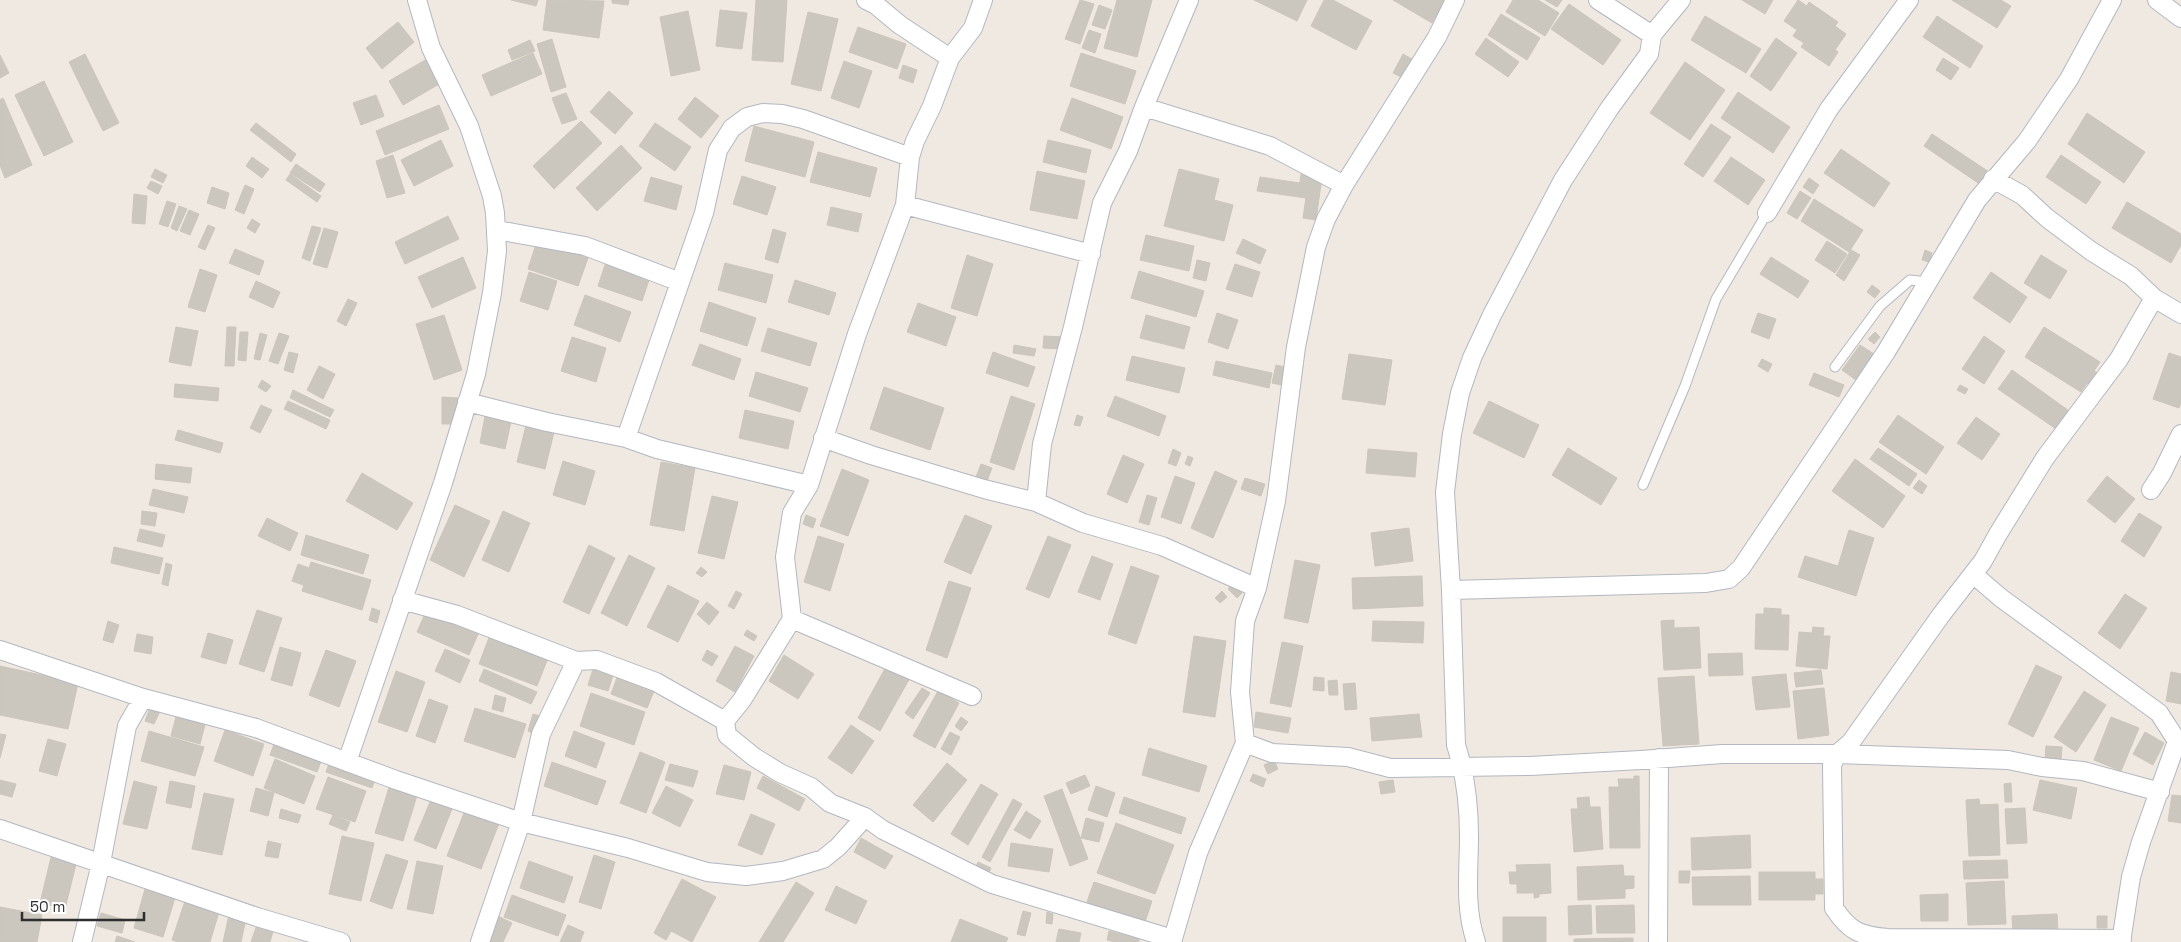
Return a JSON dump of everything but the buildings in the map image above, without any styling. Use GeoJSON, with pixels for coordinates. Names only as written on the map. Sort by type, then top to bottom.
{"type":"FeatureCollection","features":[{"type":"Feature","properties":{"kind":"street"},"geometry":{"type":"LineString","coordinates":[[347,762],[443,483],[476,374],[492,293],[497,251],[492,196],[469,126],[431,48],[417,0]]}},
{"type":"Feature","properties":{"kind":"street"},"geometry":{"type":"LineString","coordinates":[[866,0],[876,5],[900,25],[950,58]]}},
{"type":"Feature","properties":{"kind":"street"},"geometry":{"type":"LineString","coordinates":[[983,0],[973,28],[950,58],[910,157],[905,205],[858,334],[809,485],[792,513],[785,557],[792,619],[742,700],[725,721],[727,735],[754,757],[780,773],[811,787],[830,803],[865,816],[883,830],[992,884],[1172,941],[1198,853],[1245,743],[1240,692],[1245,621],[1257,588],[1276,501],[1296,347],[1316,247],[1326,219],[1344,185],[1437,38],[1455,0]]}},
{"type":"Feature","properties":{"kind":"street"},"geometry":{"type":"LineString","coordinates":[[1036,502],[1042,444],[1091,254],[1102,203],[1128,151],[1144,107],[1189,0]]}},
{"type":"Feature","properties":{"kind":"street"},"geometry":{"type":"LineString","coordinates":[[1598,0],[1652,35]]}},
{"type":"Feature","properties":{"kind":"street"},"geometry":{"type":"LineString","coordinates":[[1476,942],[1467,892],[1469,835],[1463,767],[1456,745],[1445,492],[1453,427],[1460,393],[1472,358],[1563,180],[1609,109],[1649,54],[1652,35],[1681,0]]}},
{"type":"Feature","properties":{"kind":"street"},"geometry":{"type":"LineString","coordinates":[[1766,213],[1829,109],[1909,0]]}},
{"type":"Feature","properties":{"kind":"street"},"geometry":{"type":"LineString","coordinates":[[1450,590],[1706,583],[1730,579],[1741,568],[1842,414],[1886,352],[1977,200],[2027,141],[2069,79],[2112,0]]}},
{"type":"Feature","properties":{"kind":"street"},"geometry":{"type":"LineString","coordinates":[[2157,0],[2181,18]]}},
{"type":"Feature","properties":{"kind":"street"},"geometry":{"type":"LineString","coordinates":[[1144,107],[1270,146],[1344,185]]}},
{"type":"Feature","properties":{"kind":"street"},"geometry":{"type":"LineString","coordinates":[[626,438],[704,213],[718,150],[732,128],[747,117],[762,113],[782,114],[796,117],[910,157]]}},
{"type":"Feature","properties":{"kind":"street"},"geometry":{"type":"LineString","coordinates":[[1993,179],[2022,195],[2047,218],[2131,276],[2154,298],[2181,314]]}},
{"type":"Feature","properties":{"kind":"street"},"geometry":{"type":"LineString","coordinates":[[905,205],[1091,254]]}},
{"type":"Feature","properties":{"kind":"street"},"geometry":{"type":"LineString","coordinates":[[496,230],[585,246],[680,282]]}},
{"type":"Feature","properties":{"kind":"street"},"geometry":{"type":"LineString","coordinates":[[1973,574],[2001,598],[2159,713],[2177,741],[2141,842],[2131,877],[2121,940],[1888,938],[1870,936],[1853,930],[1842,921],[1834,908],[1832,765],[1836,754],[1851,742],[1940,615],[1983,561],[2045,458],[2119,359],[2154,298]]}},
{"type":"Feature","properties":{"kind":"street"},"geometry":{"type":"LineString","coordinates":[[467,402],[547,422],[626,438],[657,449],[809,485]]}},
{"type":"Feature","properties":{"kind":"street"},"geometry":{"type":"LineString","coordinates":[[2150,490],[2162,473],[2181,434]]}},
{"type":"Feature","properties":{"kind":"street"},"geometry":{"type":"LineString","coordinates":[[824,438],[871,455],[984,489],[1036,502],[1083,523],[1162,546],[1257,588]]}},
{"type":"Feature","properties":{"kind":"street"},"geometry":{"type":"LineString","coordinates":[[402,600],[457,616],[576,660],[596,660],[656,682],[725,721]]}},
{"type":"Feature","properties":{"kind":"street"},"geometry":{"type":"LineString","coordinates":[[792,619],[972,696]]}},
{"type":"Feature","properties":{"kind":"street"},"geometry":{"type":"LineString","coordinates":[[0,650],[143,698],[256,728],[396,780],[521,822],[628,848],[707,872],[746,876],[783,871],[823,859],[838,847],[865,816]]}},
{"type":"Feature","properties":{"kind":"street"},"geometry":{"type":"LineString","coordinates":[[480,942],[521,822],[542,734],[576,660]]}},
{"type":"Feature","properties":{"kind":"street"},"geometry":{"type":"LineString","coordinates":[[82,942],[101,863],[127,726],[143,698]]}},
{"type":"Feature","properties":{"kind":"street"},"geometry":{"type":"LineString","coordinates":[[1245,743],[1272,752],[1348,757],[1390,768],[1530,766],[1722,754],[1836,754],[2008,760],[2042,767],[2083,771],[2160,792]]}},
{"type":"Feature","properties":{"kind":"street"},"geometry":{"type":"LineString","coordinates":[[1658,942],[1659,758]]}},
{"type":"Feature","properties":{"kind":"street"},"geometry":{"type":"LineString","coordinates":[[0,829],[257,916],[341,942]]}},
{"type":"Feature","properties":{"kind":"lane"},"geometry":{"type":"LineString","coordinates":[[1643,485],[1685,386],[1716,299],[1766,213]]}},
{"type":"Feature","properties":{"kind":"lane"},"geometry":{"type":"LineString","coordinates":[[1835,367],[1880,306],[1910,280],[1929,282]]}}]}
